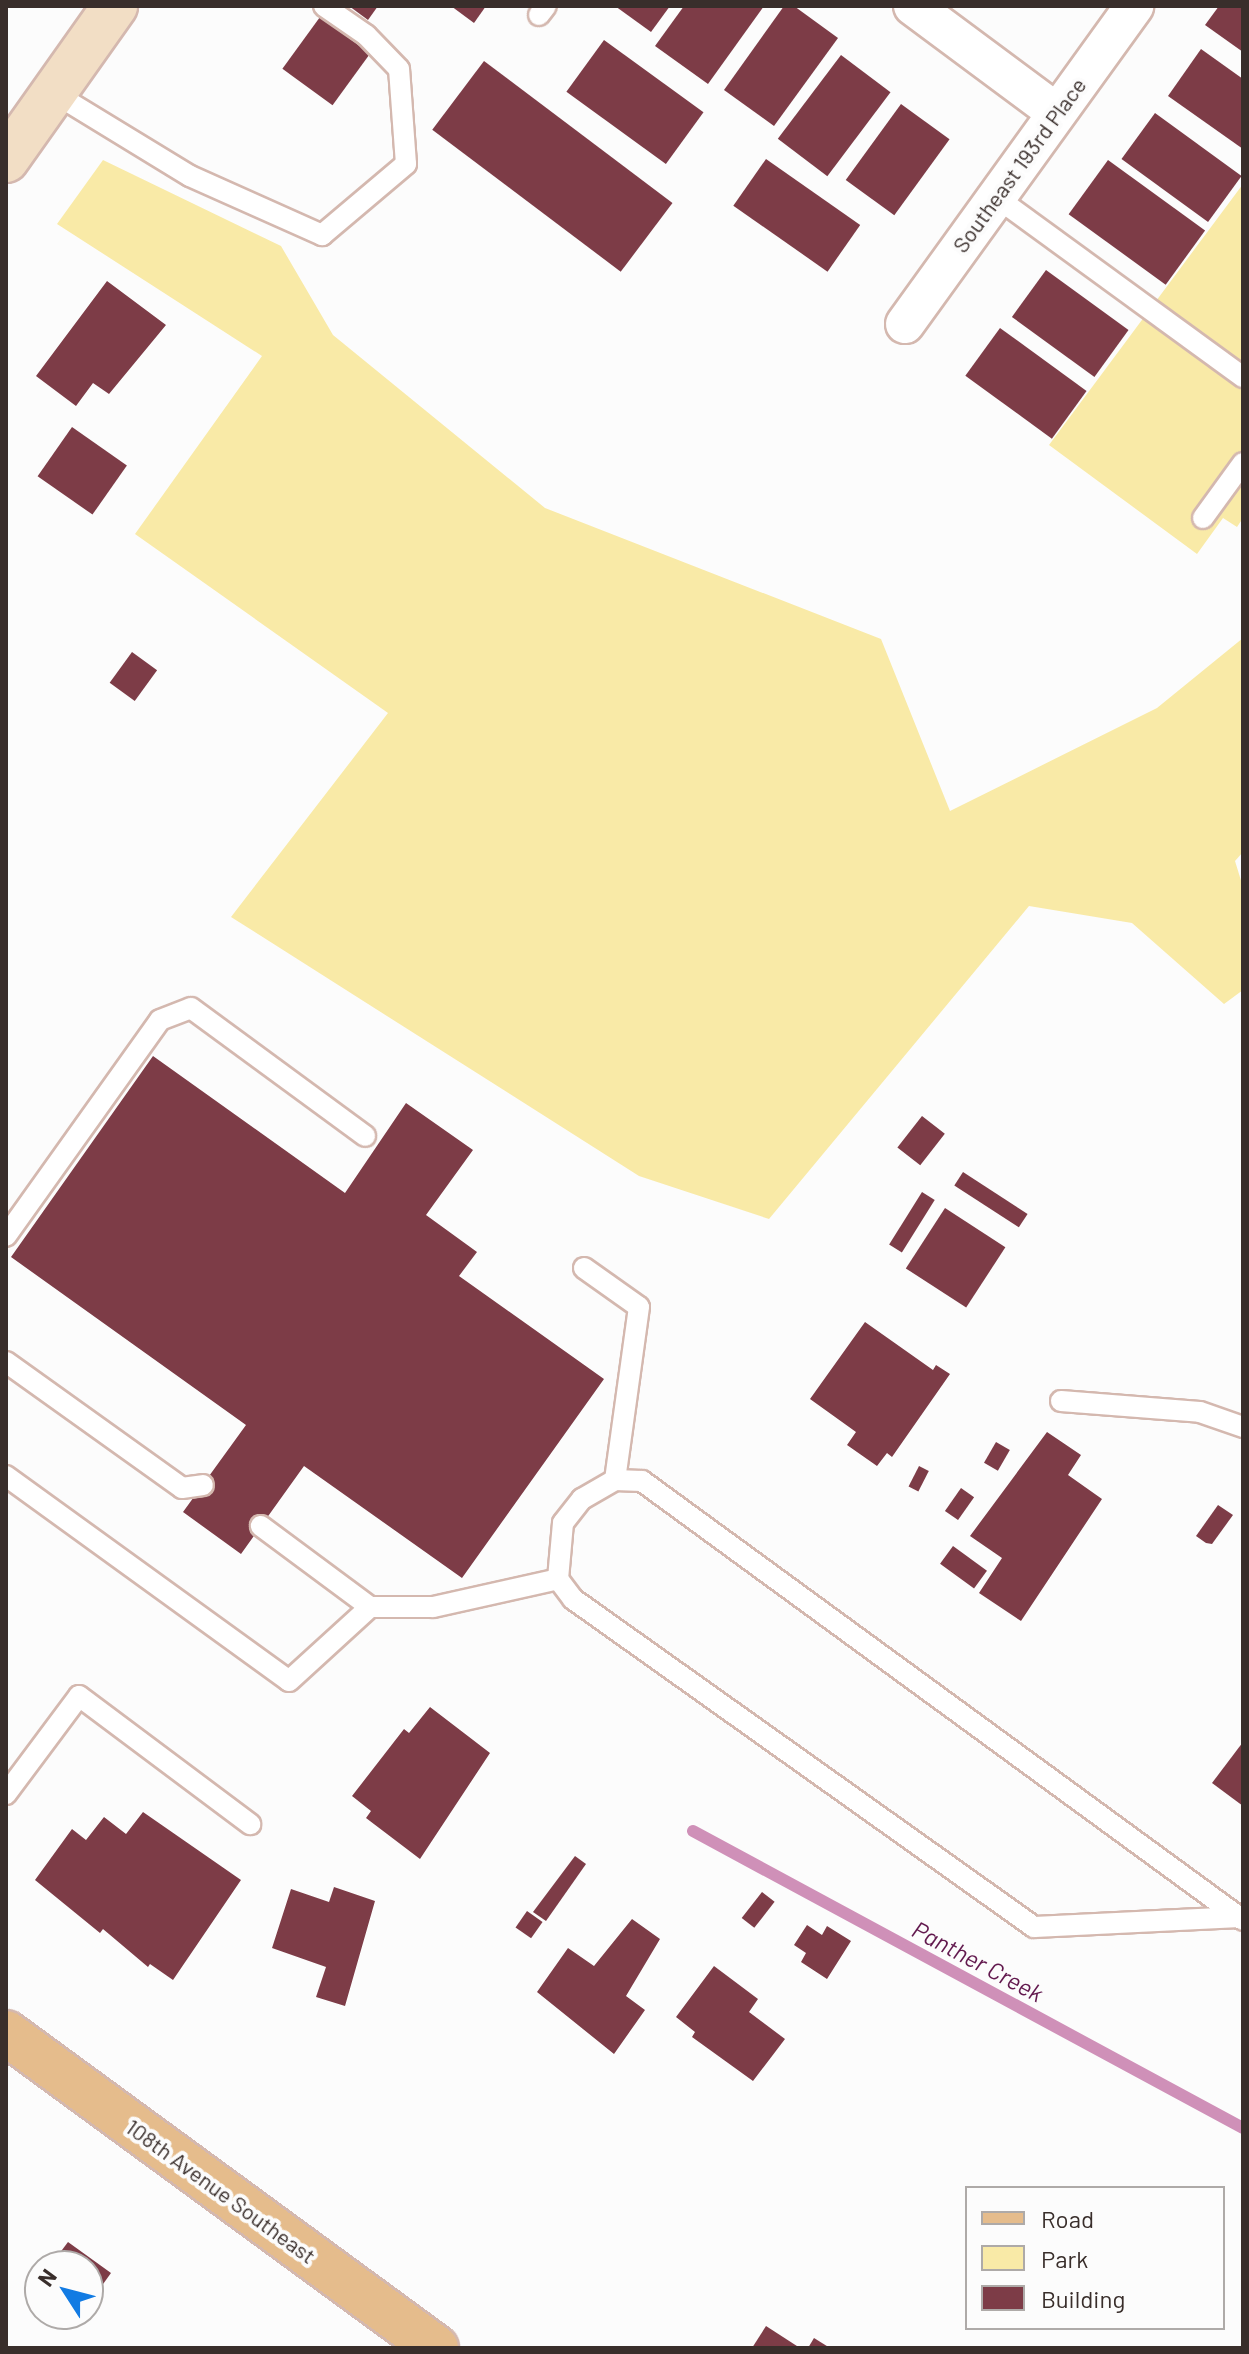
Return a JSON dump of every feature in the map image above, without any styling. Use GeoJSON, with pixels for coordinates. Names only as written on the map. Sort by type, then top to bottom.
{"type":"FeatureCollection","features":[{"type":"Feature","properties":{"kind":"main road","name":"108th Avenue Southeast"},"geometry":{"type":"LineString","coordinates":[[6,2033],[436,2348]]}},
{"type":"Feature","properties":{"kind":"street"},"geometry":{"type":"LineString","coordinates":[[9,152],[115,6]]}},
{"type":"Feature","properties":{"kind":"street"},"geometry":{"type":"LineString","coordinates":[[913,6],[1057,113]]}},
{"type":"Feature","properties":{"kind":"street","name":"Southeast 193rd Place"},"geometry":{"type":"LineString","coordinates":[[905,324],[1134,6]]}},
{"type":"Feature","properties":{"kind":"lane"},"geometry":{"type":"LineString","coordinates":[[54,93],[190,176],[322,235],[406,164],[399,69],[366,35],[324,6]]}},
{"type":"Feature","properties":{"kind":"lane"},"geometry":{"type":"LineString","coordinates":[[996,197],[1243,377]]}},
{"type":"Feature","properties":{"kind":"lane"},"geometry":{"type":"LineString","coordinates":[[1203,518],[1243,463]]}},
{"type":"Feature","properties":{"kind":"lane"},"geometry":{"type":"LineString","coordinates":[[6,1236],[160,1020],[191,1008],[365,1136]]}},
{"type":"Feature","properties":{"kind":"lane"},"geometry":{"type":"LineString","coordinates":[[584,1268],[639,1307],[615,1480]]}},
{"type":"Feature","properties":{"kind":"lane"},"geometry":{"type":"LineString","coordinates":[[6,1362],[182,1488],[203,1485]]}},
{"type":"Feature","properties":{"kind":"lane"},"geometry":{"type":"LineString","coordinates":[[1061,1401],[1200,1412],[1243,1427]]}},
{"type":"Feature","properties":{"kind":"lane"},"geometry":{"type":"LineString","coordinates":[[6,1476],[289,1681],[370,1607]]}},
{"type":"Feature","properties":{"kind":"lane"},"geometry":{"type":"LineString","coordinates":[[615,1480],[642,1481],[1241,1919],[1034,1927],[573,1599],[558,1579],[563,1523],[582,1499],[615,1480]]}},
{"type":"Feature","properties":{"kind":"lane"},"geometry":{"type":"LineString","coordinates":[[261,1526],[370,1607],[433,1607],[558,1579]]}},
{"type":"Feature","properties":{"kind":"lane"},"geometry":{"type":"LineString","coordinates":[[6,1794],[79,1696],[250,1824]]}},
{"type":"Feature","properties":{"kind":"green space"},"geometry":{"type":"Polygon","coordinates":[[[103,160],[281,246],[333,335],[545,508],[881,639],[950,811],[1157,708],[1243,638],[1243,852],[1235,861],[1243,887],[1243,990],[1224,1004],[1132,923],[1029,906],[769,1219],[639,1176],[231,917],[388,713],[135,534],[262,356],[57,224],[103,160]]]}},
{"type":"Feature","properties":{"kind":"green space"},"geometry":{"type":"Polygon","coordinates":[[[1243,184],[1243,518],[1237,527],[1223,518],[1197,554],[1049,445],[1243,184]]]}},
{"type":"Feature","properties":{"kind":"building"},"geometry":{"type":"Polygon","coordinates":[[[349,6],[378,6],[368,20],[349,6]]]}},
{"type":"Feature","properties":{"kind":"building"},"geometry":{"type":"Polygon","coordinates":[[[451,6],[486,6],[474,23],[451,6]]]}},
{"type":"Feature","properties":{"kind":"building"},"geometry":{"type":"Polygon","coordinates":[[[615,6],[670,6],[651,32],[615,6]]]}},
{"type":"Feature","properties":{"kind":"building"},"geometry":{"type":"Polygon","coordinates":[[[684,6],[764,6],[708,84],[655,46],[684,6]]]}},
{"type":"Feature","properties":{"kind":"building"},"geometry":{"type":"Polygon","coordinates":[[[784,6],[794,6],[838,38],[774,126],[724,90],[784,6]]]}},
{"type":"Feature","properties":{"kind":"building"},"geometry":{"type":"Polygon","coordinates":[[[1219,6],[1243,6],[1243,52],[1205,25],[1219,6]]]}},
{"type":"Feature","properties":{"kind":"building"},"geometry":{"type":"Polygon","coordinates":[[[320,17],[370,53],[333,105],[282,69],[320,17]]]}},
{"type":"Feature","properties":{"kind":"building"},"geometry":{"type":"Polygon","coordinates":[[[604,40],[704,112],[666,164],[566,92],[604,40]]]}},
{"type":"Feature","properties":{"kind":"building"},"geometry":{"type":"Polygon","coordinates":[[[1201,49],[1243,79],[1243,149],[1168,96],[1201,49]]]}},
{"type":"Feature","properties":{"kind":"building"},"geometry":{"type":"Polygon","coordinates":[[[841,55],[891,92],[827,176],[778,139],[841,55]]]}},
{"type":"Feature","properties":{"kind":"building"},"geometry":{"type":"Polygon","coordinates":[[[484,61],[672,203],[621,272],[432,130],[484,61]]]}},
{"type":"Feature","properties":{"kind":"building"},"geometry":{"type":"Polygon","coordinates":[[[901,104],[950,139],[894,215],[846,180],[901,104]]]}},
{"type":"Feature","properties":{"kind":"building"},"geometry":{"type":"Polygon","coordinates":[[[1155,113],[1242,176],[1208,222],[1121,159],[1155,113]]]}},
{"type":"Feature","properties":{"kind":"building"},"geometry":{"type":"Polygon","coordinates":[[[766,159],[860,225],[828,272],[733,206],[766,159]]]}},
{"type":"Feature","properties":{"kind":"building"},"geometry":{"type":"Polygon","coordinates":[[[1108,160],[1205,231],[1166,285],[1069,214],[1108,160]]]}},
{"type":"Feature","properties":{"kind":"building"},"geometry":{"type":"Polygon","coordinates":[[[1046,270],[1129,330],[1094,377],[1012,317],[1046,270]]]}},
{"type":"Feature","properties":{"kind":"building"},"geometry":{"type":"Polygon","coordinates":[[[107,281],[166,325],[109,394],[93,383],[76,406],[36,376],[107,281]]]}},
{"type":"Feature","properties":{"kind":"building"},"geometry":{"type":"Polygon","coordinates":[[[1000,328],[1087,391],[1052,439],[965,376],[1000,328]]]}},
{"type":"Feature","properties":{"kind":"building"},"geometry":{"type":"Polygon","coordinates":[[[72,427],[127,465],[92,515],[38,476],[72,427]]]}},
{"type":"Feature","properties":{"kind":"building"},"geometry":{"type":"Polygon","coordinates":[[[132,652],[157,670],[135,701],[110,683],[132,652]]]}},
{"type":"Feature","properties":{"kind":"building"},"geometry":{"type":"Polygon","coordinates":[[[153,1056],[345,1193],[406,1103],[473,1150],[426,1215],[477,1252],[459,1276],[604,1379],[462,1578],[304,1466],[241,1554],[183,1512],[246,1425],[11,1257],[153,1056]]]}},
{"type":"Feature","properties":{"kind":"building"},"geometry":{"type":"Polygon","coordinates":[[[922,1116],[945,1134],[920,1165],[897,1148],[922,1116]]]}},
{"type":"Feature","properties":{"kind":"building"},"geometry":{"type":"Polygon","coordinates":[[[963,1172],[1028,1214],[1019,1227],[954,1185],[963,1172]]]}},
{"type":"Feature","properties":{"kind":"building"},"geometry":{"type":"Polygon","coordinates":[[[922,1192],[935,1200],[902,1253],[889,1245],[922,1192]]]}},
{"type":"Feature","properties":{"kind":"building"},"geometry":{"type":"Polygon","coordinates":[[[945,1208],[1005,1247],[966,1308],[906,1268],[945,1208]]]}},
{"type":"Feature","properties":{"kind":"building"},"geometry":{"type":"Polygon","coordinates":[[[865,1322],[933,1370],[936,1365],[950,1374],[892,1457],[887,1453],[877,1466],[847,1445],[856,1432],[810,1399],[865,1322]]]}},
{"type":"Feature","properties":{"kind":"building"},"geometry":{"type":"Polygon","coordinates":[[[1047,1432],[1081,1455],[1068,1475],[1102,1499],[1021,1621],[979,1593],[1002,1558],[970,1536],[1047,1432]]]}},
{"type":"Feature","properties":{"kind":"building"},"geometry":{"type":"Polygon","coordinates":[[[996,1442],[1010,1450],[998,1471],[984,1463],[996,1442]]]}},
{"type":"Feature","properties":{"kind":"building"},"geometry":{"type":"Polygon","coordinates":[[[919,1466],[929,1471],[918,1491],[909,1486],[919,1466]]]}},
{"type":"Feature","properties":{"kind":"building"},"geometry":{"type":"Polygon","coordinates":[[[961,1488],[974,1497],[958,1520],[945,1511],[961,1488]]]}},
{"type":"Feature","properties":{"kind":"building"},"geometry":{"type":"Polygon","coordinates":[[[1218,1505],[1233,1515],[1212,1544],[1206,1543],[1196,1536],[1218,1505]]]}},
{"type":"Feature","properties":{"kind":"building"},"geometry":{"type":"Polygon","coordinates":[[[953,1546],[987,1571],[974,1588],[940,1564],[953,1546]]]}},
{"type":"Feature","properties":{"kind":"building"},"geometry":{"type":"Polygon","coordinates":[[[430,1707],[490,1753],[420,1859],[366,1818],[371,1811],[352,1796],[404,1729],[409,1733],[430,1707]]]}},
{"type":"Feature","properties":{"kind":"building"},"geometry":{"type":"Polygon","coordinates":[[[1243,1742],[1243,1806],[1212,1783],[1243,1742]]]}},
{"type":"Feature","properties":{"kind":"building"},"geometry":{"type":"Polygon","coordinates":[[[143,1812],[241,1880],[173,1980],[150,1964],[148,1967],[103,1929],[100,1933],[35,1880],[72,1829],[86,1840],[104,1817],[126,1834],[143,1812]]]}},
{"type":"Feature","properties":{"kind":"building"},"geometry":{"type":"Polygon","coordinates":[[[575,1856],[586,1864],[546,1921],[533,1912],[575,1856]]]}},
{"type":"Feature","properties":{"kind":"building"},"geometry":{"type":"Polygon","coordinates":[[[334,1887],[375,1901],[345,2006],[316,1997],[326,1967],[272,1948],[291,1889],[329,1902],[334,1887]]]}},
{"type":"Feature","properties":{"kind":"building"},"geometry":{"type":"Polygon","coordinates":[[[762,1892],[775,1902],[754,1928],[742,1918],[762,1892]]]}},
{"type":"Feature","properties":{"kind":"building"},"geometry":{"type":"Polygon","coordinates":[[[527,1911],[543,1922],[531,1938],[516,1927],[527,1911]]]}},
{"type":"Feature","properties":{"kind":"building"},"geometry":{"type":"Polygon","coordinates":[[[632,1919],[660,1939],[626,1996],[645,2010],[614,2054],[537,1992],[568,1948],[594,1966],[632,1919]]]}},
{"type":"Feature","properties":{"kind":"building"},"geometry":{"type":"Polygon","coordinates":[[[807,1925],[822,1935],[827,1926],[851,1941],[827,1979],[801,1962],[806,1953],[794,1945],[807,1925]]]}},
{"type":"Feature","properties":{"kind":"building"},"geometry":{"type":"Polygon","coordinates":[[[714,1966],[758,1999],[749,2012],[785,2039],[753,2081],[692,2037],[695,2032],[676,2017],[714,1966]]]}},
{"type":"Feature","properties":{"kind":"building"},"geometry":{"type":"Polygon","coordinates":[[[68,2242],[79,2250],[62,2250],[68,2242]]]}},
{"type":"Feature","properties":{"kind":"building"},"geometry":{"type":"Polygon","coordinates":[[[104,2268],[111,2273],[104,2283],[104,2268]]]}},
{"type":"Feature","properties":{"kind":"building"},"geometry":{"type":"Polygon","coordinates":[[[766,2326],[800,2348],[752,2348],[766,2326]]]}},
{"type":"Feature","properties":{"kind":"building"},"geometry":{"type":"Polygon","coordinates":[[[814,2338],[830,2348],[808,2348],[814,2338]]]}},
{"type":"Feature","properties":{"kind":"waterway","name":"Panther Creek"},"geometry":{"type":"LineString","coordinates":[[693,1831],[1243,2128]]}}]}
